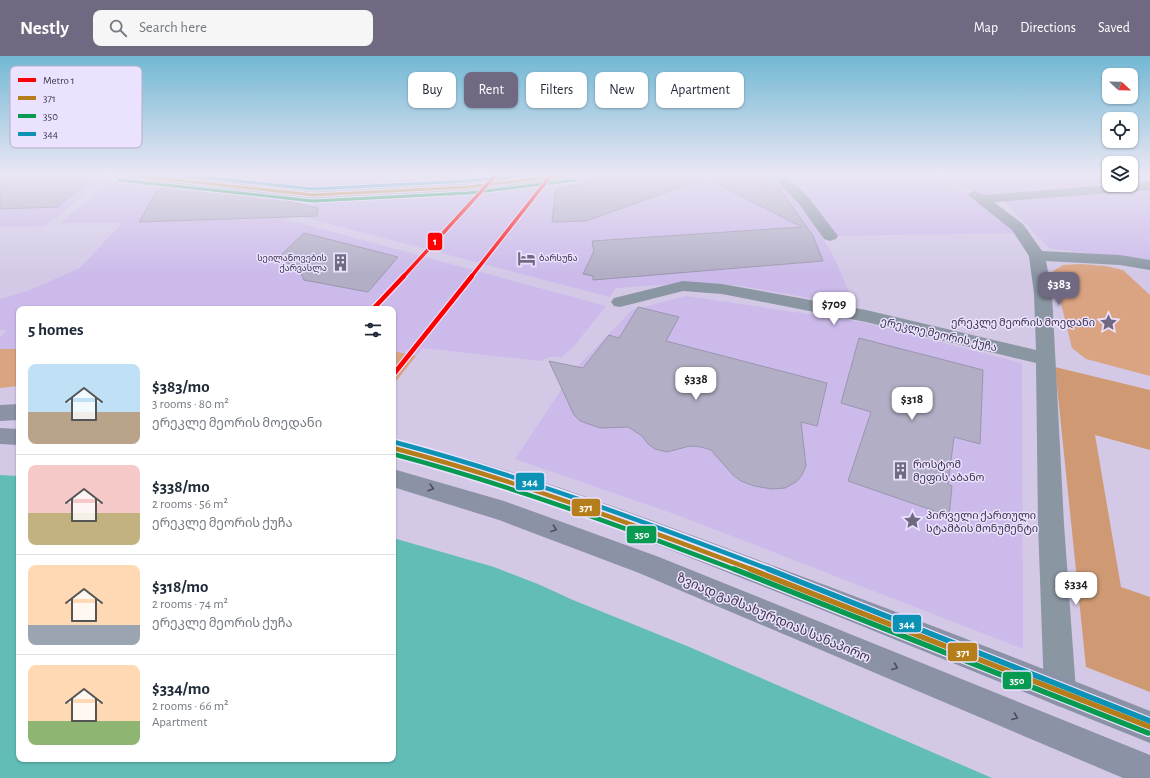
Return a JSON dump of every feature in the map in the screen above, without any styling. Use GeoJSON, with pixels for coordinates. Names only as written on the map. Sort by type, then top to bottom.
{"type":"FeatureCollection","features":[{"type":"Feature","properties":{"kind":"highway"},"geometry":{"type":"LineString","coordinates":[[0,413],[16,412]]}},
{"type":"Feature","properties":{"kind":"highway"},"geometry":{"type":"LineString","coordinates":[[0,436],[16,436]]}},
{"type":"Feature","properties":{"kind":"highway"},"geometry":{"type":"LineString","coordinates":[[396,449],[492,474],[601,512],[735,563],[1150,727]]}},
{"type":"Feature","properties":{"kind":"highway","name":"ზვიად გამსახურდიას სანაპირო"},"geometry":{"type":"LineString","coordinates":[[396,479],[504,511],[649,565],[1150,772]]}},
{"type":"Feature","properties":{"kind":"street"},"geometry":{"type":"LineString","coordinates":[[809,208],[830,236]]}},
{"type":"Feature","properties":{"kind":"street"},"geometry":{"type":"LineString","coordinates":[[992,208],[1018,227],[1037,256],[1043,294],[1051,524],[1060,691]]}},
{"type":"Feature","properties":{"kind":"street"},"geometry":{"type":"LineString","coordinates":[[1037,256],[1120,260],[1150,265]]}},
{"type":"Feature","properties":{"kind":"street","name":"ერეკლე მეორის ქუჩა"},"geometry":{"type":"LineString","coordinates":[[620,302],[683,286],[722,289],[866,316],[1046,359]]}},
{"type":"Feature","properties":{"kind":"shaded area"},"geometry":{"type":"Polygon","coordinates":[[[0,208],[69,208],[45,226],[0,227],[0,208]]]}},
{"type":"Feature","properties":{"kind":"shaded area"},"geometry":{"type":"Polygon","coordinates":[[[78,208],[294,208],[285,219],[606,306],[575,345],[562,357],[550,357],[540,361],[423,348],[416,356],[396,352],[396,306],[16,306],[16,349],[0,349],[0,338],[6,330],[0,330],[0,299],[30,290],[80,268],[122,223],[61,223],[78,208]]]}},
{"type":"Feature","properties":{"kind":"shaded area"},"geometry":{"type":"Polygon","coordinates":[[[311,208],[803,208],[832,253],[853,301],[832,302],[735,285],[688,283],[616,288],[610,297],[303,217],[311,208]]]}},
{"type":"Feature","properties":{"kind":"shaded area"},"geometry":{"type":"Polygon","coordinates":[[[815,208],[987,208],[1011,225],[1015,233],[834,236],[815,208]]]}},
{"type":"Feature","properties":{"kind":"shaded area"},"geometry":{"type":"Polygon","coordinates":[[[1010,208],[1150,208],[1150,261],[1137,258],[1050,249],[1010,208]]]}},
{"type":"Feature","properties":{"kind":"shaded area","name":"ერეკლე მეორის მოედანი"},"geometry":{"type":"Polygon","coordinates":[[[1081,264],[1106,266],[1123,270],[1150,295],[1150,376],[1086,359],[1072,348],[1053,271],[1063,265],[1081,264]]]}},
{"type":"Feature","properties":{"kind":"shaded area"},"geometry":{"type":"Polygon","coordinates":[[[686,296],[862,322],[1022,363],[1023,649],[680,516],[515,459],[575,369],[632,310],[686,296]]]}},
{"type":"Feature","properties":{"kind":"shaded area"},"geometry":{"type":"Polygon","coordinates":[[[0,349],[16,349],[16,386],[0,388],[0,349]]]}},
{"type":"Feature","properties":{"kind":"shaded area"},"geometry":{"type":"Polygon","coordinates":[[[396,352],[416,356],[396,381],[396,352]]]}},
{"type":"Feature","properties":{"kind":"shaded area"},"geometry":{"type":"Polygon","coordinates":[[[1055,367],[1150,390],[1150,450],[1095,435],[1121,587],[1150,597],[1150,692],[1086,667],[1055,367]]]}},
{"type":"Feature","properties":{"kind":"shaded area"},"geometry":{"type":"Polygon","coordinates":[[[0,475],[16,476],[16,762],[396,762],[396,539],[494,567],[538,584],[573,600],[687,646],[992,778],[0,778],[0,475]]]}},
{"type":"Feature","properties":{"kind":"building"},"geometry":{"type":"Polygon","coordinates":[[[0,208],[37,208],[0,209],[0,208]]]}},
{"type":"Feature","properties":{"kind":"building"},"geometry":{"type":"Polygon","coordinates":[[[147,208],[318,208],[317,216],[139,222],[147,208]]]}},
{"type":"Feature","properties":{"kind":"building"},"geometry":{"type":"Polygon","coordinates":[[[554,208],[623,208],[586,221],[552,222],[554,208]]]}},
{"type":"Feature","properties":{"kind":"building"},"geometry":{"type":"Polygon","coordinates":[[[764,208],[793,208],[813,236],[823,261],[593,280],[593,276],[583,274],[594,251],[592,241],[802,227],[764,208]]]}},
{"type":"Feature","properties":{"kind":"building","name":"სეილანოვების ქარვასლა"},"geometry":{"type":"Polygon","coordinates":[[[304,233],[398,257],[368,292],[304,280],[298,267],[277,259],[304,233]]]}},
{"type":"Feature","properties":{"kind":"building"},"geometry":{"type":"Polygon","coordinates":[[[638,307],[679,317],[666,341],[827,383],[817,426],[801,422],[806,466],[802,475],[796,482],[785,488],[772,489],[754,486],[741,481],[733,475],[711,450],[690,446],[667,452],[655,449],[648,444],[642,436],[628,427],[600,428],[580,421],[574,415],[549,361],[583,368],[609,335],[619,338],[638,307]]]}},
{"type":"Feature","properties":{"kind":"building"},"geometry":{"type":"Polygon","coordinates":[[[859,338],[983,370],[980,444],[954,437],[948,484],[952,486],[949,516],[848,481],[871,412],[841,403],[859,338]]]}},
{"type":"Feature","properties":{"kind":"metro line","name":"1"},"geometry":{"type":"LineString","coordinates":[[376,306],[466,208]]}},
{"type":"Feature","properties":{"kind":"metro line","name":"1"},"geometry":{"type":"LineString","coordinates":[[396,371],[525,208]]}},
{"type":"Feature","properties":{"kind":"transit line","name":"344"},"geometry":{"type":"LineString","coordinates":[[396,443],[481,466],[566,494],[651,525],[891,617],[1150,721]]}},
{"type":"Feature","properties":{"kind":"transit line","name":"371"},"geometry":{"type":"LineString","coordinates":[[396,449],[436,459],[522,485],[606,514],[993,664],[1150,727]]}},
{"type":"Feature","properties":{"kind":"transit line","name":"350"},"geometry":{"type":"LineString","coordinates":[[396,455],[436,465],[521,491],[605,521],[835,608],[1148,733]]}},
{"type":"Feature","properties":{"kind":"place","name":"ბარსუნა"},"geometry":{"type":"Point","coordinates":[526,258]}},
{"type":"Feature","properties":{"kind":"place","name":"სეილანოვების ქარვასლა"},"geometry":{"type":"Point","coordinates":[340,263]}},
{"type":"Feature","properties":{"kind":"place","name":"ერეკლე მეორის მოედანი"},"geometry":{"type":"Point","coordinates":[1108,322]}},
{"type":"Feature","properties":{"kind":"place","name":"როსტომ მეფის აბანო"},"geometry":{"type":"Point","coordinates":[900,470]}},
{"type":"Feature","properties":{"kind":"place","name":"პირველი ქართული სტამბის მონუმენტი"},"geometry":{"type":"Point","coordinates":[913,521]}}]}
